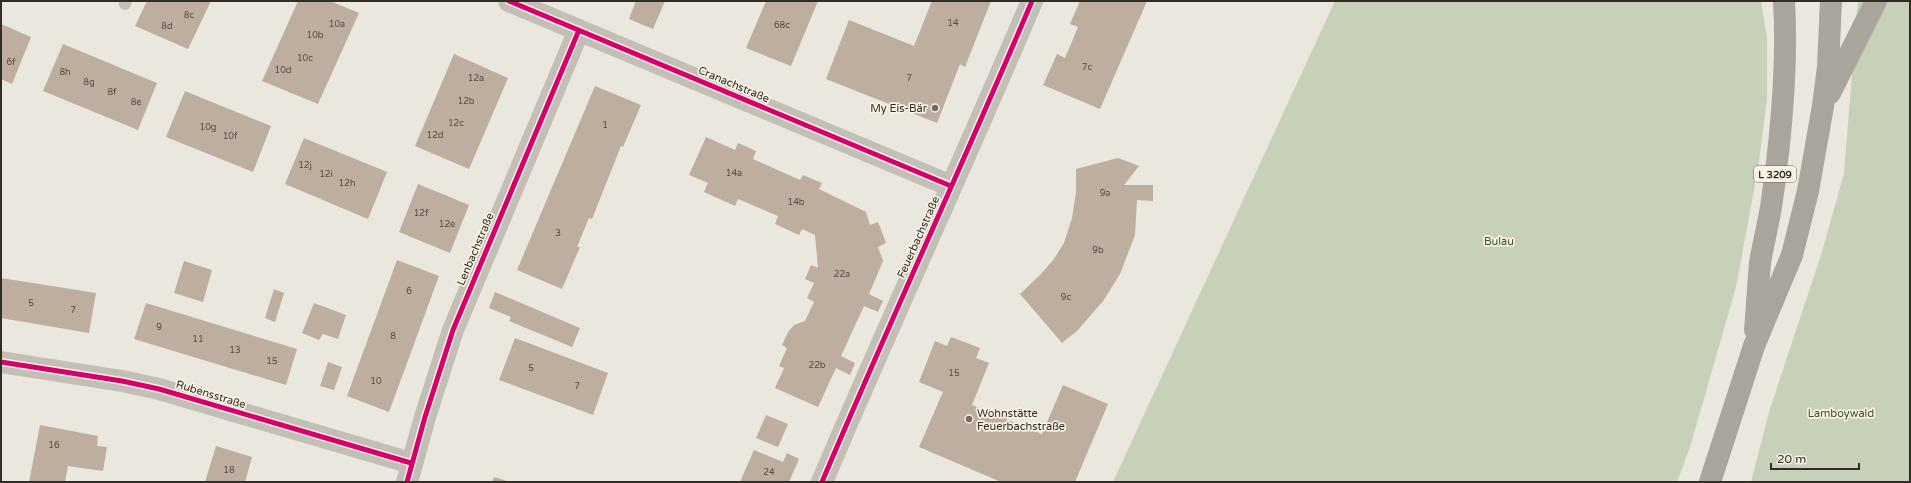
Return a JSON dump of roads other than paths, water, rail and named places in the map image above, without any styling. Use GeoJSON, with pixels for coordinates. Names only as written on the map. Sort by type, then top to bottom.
{"type":"FeatureCollection","features":[{"type":"Feature","properties":{"kind":"highway","name":"L 3209"},"geometry":{"type":"LineString","coordinates":[[1754,346],[1760,263],[1771,207],[1779,138],[1784,67],[1784,1]]}},
{"type":"Feature","properties":{"kind":"highway","name":"L 3209"},"geometry":{"type":"LineString","coordinates":[[1710,482],[1754,346],[1792,255],[1808,191],[1823,106],[1828,68],[1831,1]]}},
{"type":"Feature","properties":{"kind":"highway"},"geometry":{"type":"LineString","coordinates":[[1823,106],[1876,1]]}},
{"type":"Feature","properties":{"kind":"street","name":"Cranachstraße"},"geometry":{"type":"LineString","coordinates":[[510,1],[951,186]]}},
{"type":"Feature","properties":{"kind":"street","name":"Feuerbachstraße"},"geometry":{"type":"LineString","coordinates":[[822,482],[951,186],[987,109],[1032,1]]}},
{"type":"Feature","properties":{"kind":"street","name":"Lenbachstraße"},"geometry":{"type":"LineString","coordinates":[[409,473],[453,330],[579,30]]}},
{"type":"Feature","properties":{"kind":"street","name":"Rubensstraße"},"geometry":{"type":"LineString","coordinates":[[1,362],[122,381],[159,389],[409,473]]}},
{"type":"Feature","properties":{"kind":"place","name":"My Eis-Bär"},"geometry":{"type":"Point","coordinates":[935,108]}},
{"type":"Feature","properties":{"kind":"place","name":"Wohnstätte Feuerbachstraße"},"geometry":{"type":"Point","coordinates":[969,419]}},
{"type":"Feature","properties":{"kind":"park label","name":"Bulau"},"geometry":{"type":"Point","coordinates":[1499,241]}},
{"type":"Feature","properties":{"kind":"park label","name":"Lamboywald"},"geometry":{"type":"Point","coordinates":[1841,413]}}]}
